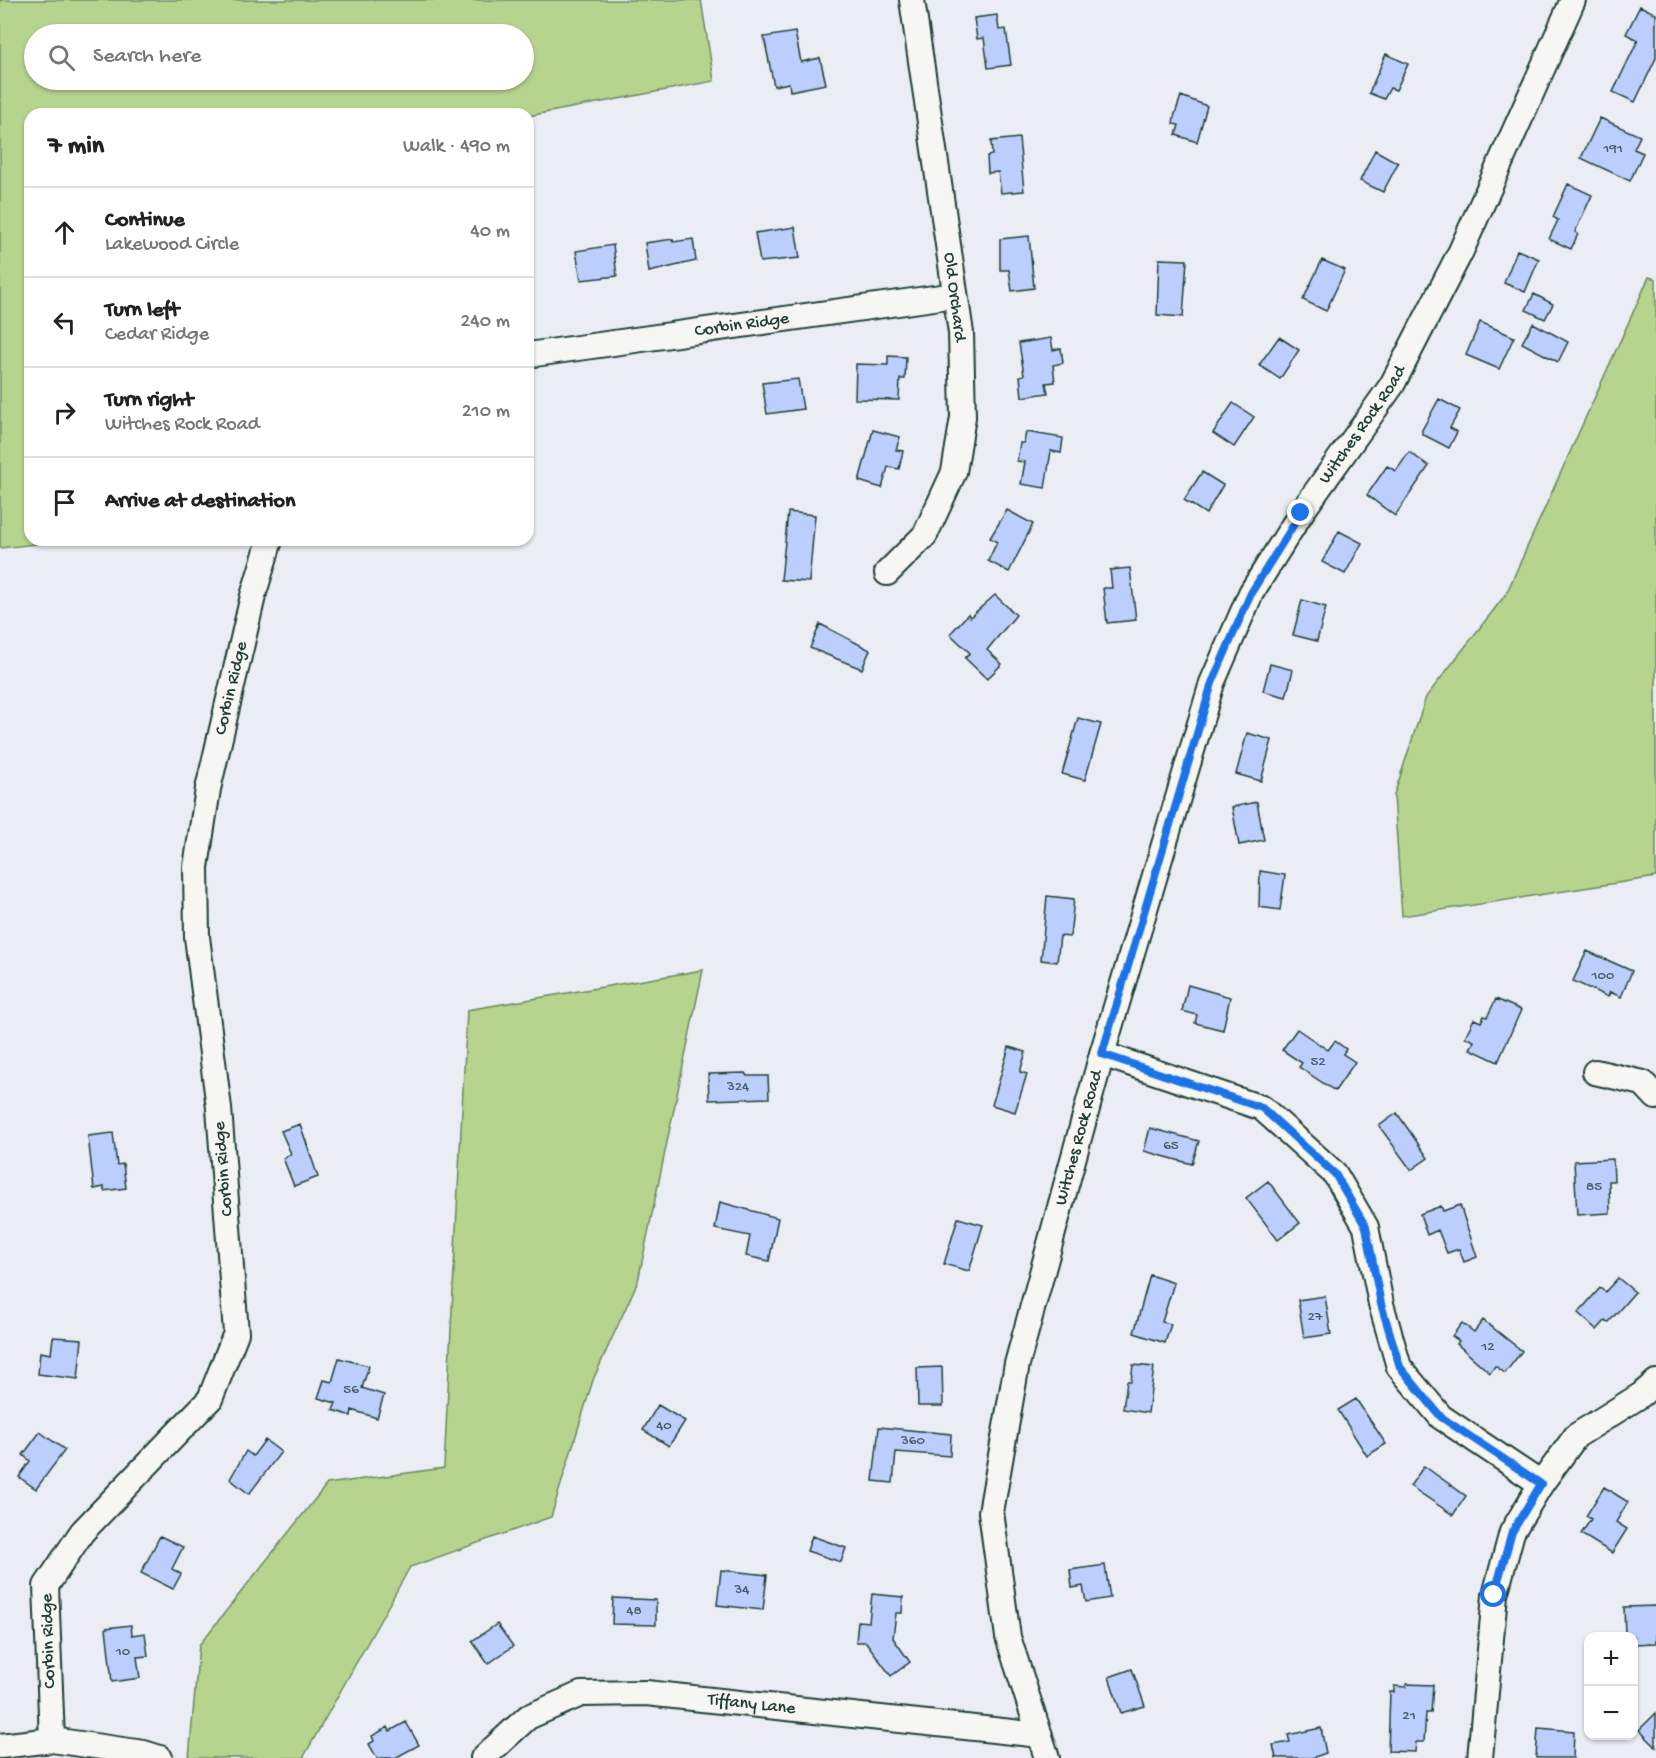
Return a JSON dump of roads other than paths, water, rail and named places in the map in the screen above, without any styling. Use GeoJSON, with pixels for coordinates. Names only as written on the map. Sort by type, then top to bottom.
{"type":"FeatureCollection","features":[{"type":"Feature","properties":{"kind":"street","name":"Old Orchard"},"geometry":{"type":"LineString","coordinates":[[887,573],[925,535],[954,472],[963,417],[961,333],[912,0]]}},
{"type":"Feature","properties":{"kind":"street","name":"Witches Rock Road"},"geometry":{"type":"LineString","coordinates":[[1047,1758],[1008,1637],[991,1512],[1017,1364],[1102,1054],[1212,683],[1251,593],[1301,513],[1392,385],[1461,251],[1573,0]]}},
{"type":"Feature","properties":{"kind":"street","name":"Corbin Ridge"},"geometry":{"type":"LineString","coordinates":[[534,354],[955,295]]}},
{"type":"Feature","properties":{"kind":"street","name":"Corbin Ridge"},"geometry":{"type":"LineString","coordinates":[[52,1740],[46,1586],[82,1532],[210,1399],[236,1333],[219,1108],[197,937],[196,867],[208,789],[253,596],[268,546]]}},
{"type":"Feature","properties":{"kind":"street"},"geometry":{"type":"LineString","coordinates":[[1102,1054],[1262,1108],[1335,1174],[1366,1227],[1381,1304],[1400,1367],[1441,1417],[1541,1484]]}},
{"type":"Feature","properties":{"kind":"street"},"geometry":{"type":"LineString","coordinates":[[1595,1072],[1643,1083],[1656,1097]]}},
{"type":"Feature","properties":{"kind":"street"},"geometry":{"type":"LineString","coordinates":[[1480,1758],[1494,1595],[1512,1532],[1541,1484],[1576,1436],[1641,1395],[1656,1382]]}},
{"type":"Feature","properties":{"kind":"street","name":"Tiffany Lane"},"geometry":{"type":"LineString","coordinates":[[483,1758],[528,1717],[581,1694],[646,1693],[1040,1735]]}},
{"type":"Feature","properties":{"kind":"street"},"geometry":{"type":"LineString","coordinates":[[0,1746],[52,1740],[144,1753],[160,1758]]}}]}
